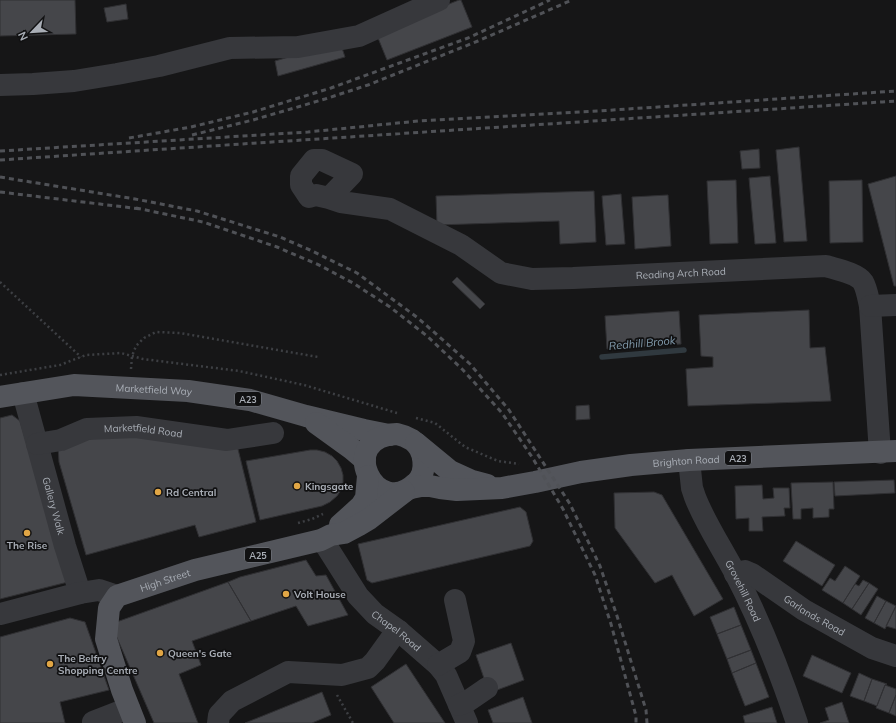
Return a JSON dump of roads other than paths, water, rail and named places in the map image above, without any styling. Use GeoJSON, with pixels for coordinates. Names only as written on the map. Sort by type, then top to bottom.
{"type":"FeatureCollection","features":[{"type":"Feature","properties":{"kind":"main road","name":"Marketfield Way"},"geometry":{"type":"LineString","coordinates":[[0,397],[74,385],[188,391],[250,400],[306,416],[389,435]]}},
{"type":"Feature","properties":{"kind":"main road","name":"Marketfield Way"},"geometry":{"type":"LineString","coordinates":[[306,416],[352,449],[366,468]]}},
{"type":"Feature","properties":{"kind":"main road"},"geometry":{"type":"LineString","coordinates":[[326,538],[361,506],[366,498],[366,468],[367,449],[373,442],[382,437],[398,434],[412,440],[423,455],[423,473],[418,482],[407,490],[393,493],[386,492],[378,488],[370,480],[366,468]]}},
{"type":"Feature","properties":{"kind":"main road","name":"Brighton Road"},"geometry":{"type":"LineString","coordinates":[[412,440],[450,471],[472,481],[502,488]]}},
{"type":"Feature","properties":{"kind":"main road","name":"Brighton Road"},"geometry":{"type":"LineString","coordinates":[[407,490],[421,486],[457,490],[502,488],[581,472],[631,465],[688,460],[888,452]]}},
{"type":"Feature","properties":{"kind":"main road","name":"High Street"},"geometry":{"type":"LineString","coordinates":[[116,596],[195,570],[344,533],[369,519],[407,490]]}},
{"type":"Feature","properties":{"kind":"main road"},"geometry":{"type":"LineString","coordinates":[[116,596],[109,608],[106,639],[132,716]]}},
{"type":"Feature","properties":{"kind":"street"},"geometry":{"type":"LineString","coordinates":[[0,85],[74,81],[159,66],[230,48],[298,47],[359,36],[439,0]]}},
{"type":"Feature","properties":{"kind":"street","name":"Reading Arch Road"},"geometry":{"type":"LineString","coordinates":[[335,200],[390,209],[461,245],[501,273],[532,279],[826,266],[852,274],[862,281],[870,306],[888,452]]}},
{"type":"Feature","properties":{"kind":"street"},"geometry":{"type":"LineString","coordinates":[[870,306],[896,305]]}},
{"type":"Feature","properties":{"kind":"street"},"geometry":{"type":"LineString","coordinates":[[23,393],[37,444]]}},
{"type":"Feature","properties":{"kind":"street","name":"Marketfield Road"},"geometry":{"type":"LineString","coordinates":[[37,444],[61,440],[87,429],[136,427],[227,440],[273,433]]}},
{"type":"Feature","properties":{"kind":"street","name":"Gallery Walk"},"geometry":{"type":"LineString","coordinates":[[37,444],[65,546],[80,593]]}},
{"type":"Feature","properties":{"kind":"street","name":"Grovehill Road"},"geometry":{"type":"LineString","coordinates":[[688,460],[692,488],[695,497],[762,629],[797,723]]}},
{"type":"Feature","properties":{"kind":"street","name":"Chapel Road"},"geometry":{"type":"LineString","coordinates":[[326,538],[328,547],[358,596],[375,614],[399,631],[438,665],[446,676],[463,714]]}},
{"type":"Feature","properties":{"kind":"street","name":"Garlands Road"},"geometry":{"type":"LineString","coordinates":[[735,574],[745,571],[752,574],[804,610],[872,648],[896,656]]}},
{"type":"Feature","properties":{"kind":"street"},"geometry":{"type":"LineString","coordinates":[[0,614],[80,593],[99,590],[116,596]]}},
{"type":"Feature","properties":{"kind":"street"},"geometry":{"type":"LineString","coordinates":[[438,665],[460,652],[464,641],[455,600]]}},
{"type":"Feature","properties":{"kind":"street"},"geometry":{"type":"LineString","coordinates":[[218,723],[219,714],[232,701],[288,672],[342,675],[368,668],[375,661],[393,636],[399,631]]}},
{"type":"Feature","properties":{"kind":"street"},"geometry":{"type":"LineString","coordinates":[[463,714],[468,701],[487,688]]}},
{"type":"Feature","properties":{"kind":"street"},"geometry":{"type":"LineString","coordinates":[[94,722],[132,716]]}},
{"type":"Feature","properties":{"kind":"waterway","name":"Redhill Brook"},"geometry":{"type":"LineString","coordinates":[[602,357],[684,350]]}},
{"type":"Feature","properties":{"kind":"railway"},"geometry":{"type":"LineString","coordinates":[[129,138],[191,127],[253,112],[331,88],[468,38],[550,0]]}},
{"type":"Feature","properties":{"kind":"railway"},"geometry":{"type":"LineString","coordinates":[[192,135],[253,120],[368,85],[478,41],[572,0]]}},
{"type":"Feature","properties":{"kind":"railway"},"geometry":{"type":"LineString","coordinates":[[0,151],[308,132],[418,121],[598,111],[896,91]]}},
{"type":"Feature","properties":{"kind":"railway"},"geometry":{"type":"LineString","coordinates":[[0,160],[896,101]]}},
{"type":"Feature","properties":{"kind":"railway"},"geometry":{"type":"LineString","coordinates":[[0,177],[135,199],[197,211],[280,237],[357,273],[418,318],[470,364],[509,410],[570,504],[600,566],[646,710],[647,723]]}},
{"type":"Feature","properties":{"kind":"railway"},"geometry":{"type":"LineString","coordinates":[[0,192],[141,209]]}},
{"type":"Feature","properties":{"kind":"railway"},"geometry":{"type":"LineString","coordinates":[[136,208],[203,222],[277,247],[319,265],[353,283],[390,307],[427,336],[463,370],[502,413],[532,457],[563,509],[595,575],[611,624],[636,716],[636,723]]}},
{"type":"Feature","properties":{"kind":"place","name":"Kingsgate"},"geometry":{"type":"Point","coordinates":[297,486]}},
{"type":"Feature","properties":{"kind":"place","name":"Rd Central"},"geometry":{"type":"Point","coordinates":[158,492]}},
{"type":"Feature","properties":{"kind":"place","name":"The Rise"},"geometry":{"type":"Point","coordinates":[27,533]}},
{"type":"Feature","properties":{"kind":"place","name":"Volt House"},"geometry":{"type":"Point","coordinates":[286,594]}},
{"type":"Feature","properties":{"kind":"place","name":"Queen's Gate"},"geometry":{"type":"Point","coordinates":[160,653]}},
{"type":"Feature","properties":{"kind":"place","name":"The Belfry Shopping Centre"},"geometry":{"type":"Point","coordinates":[50,664]}}]}
